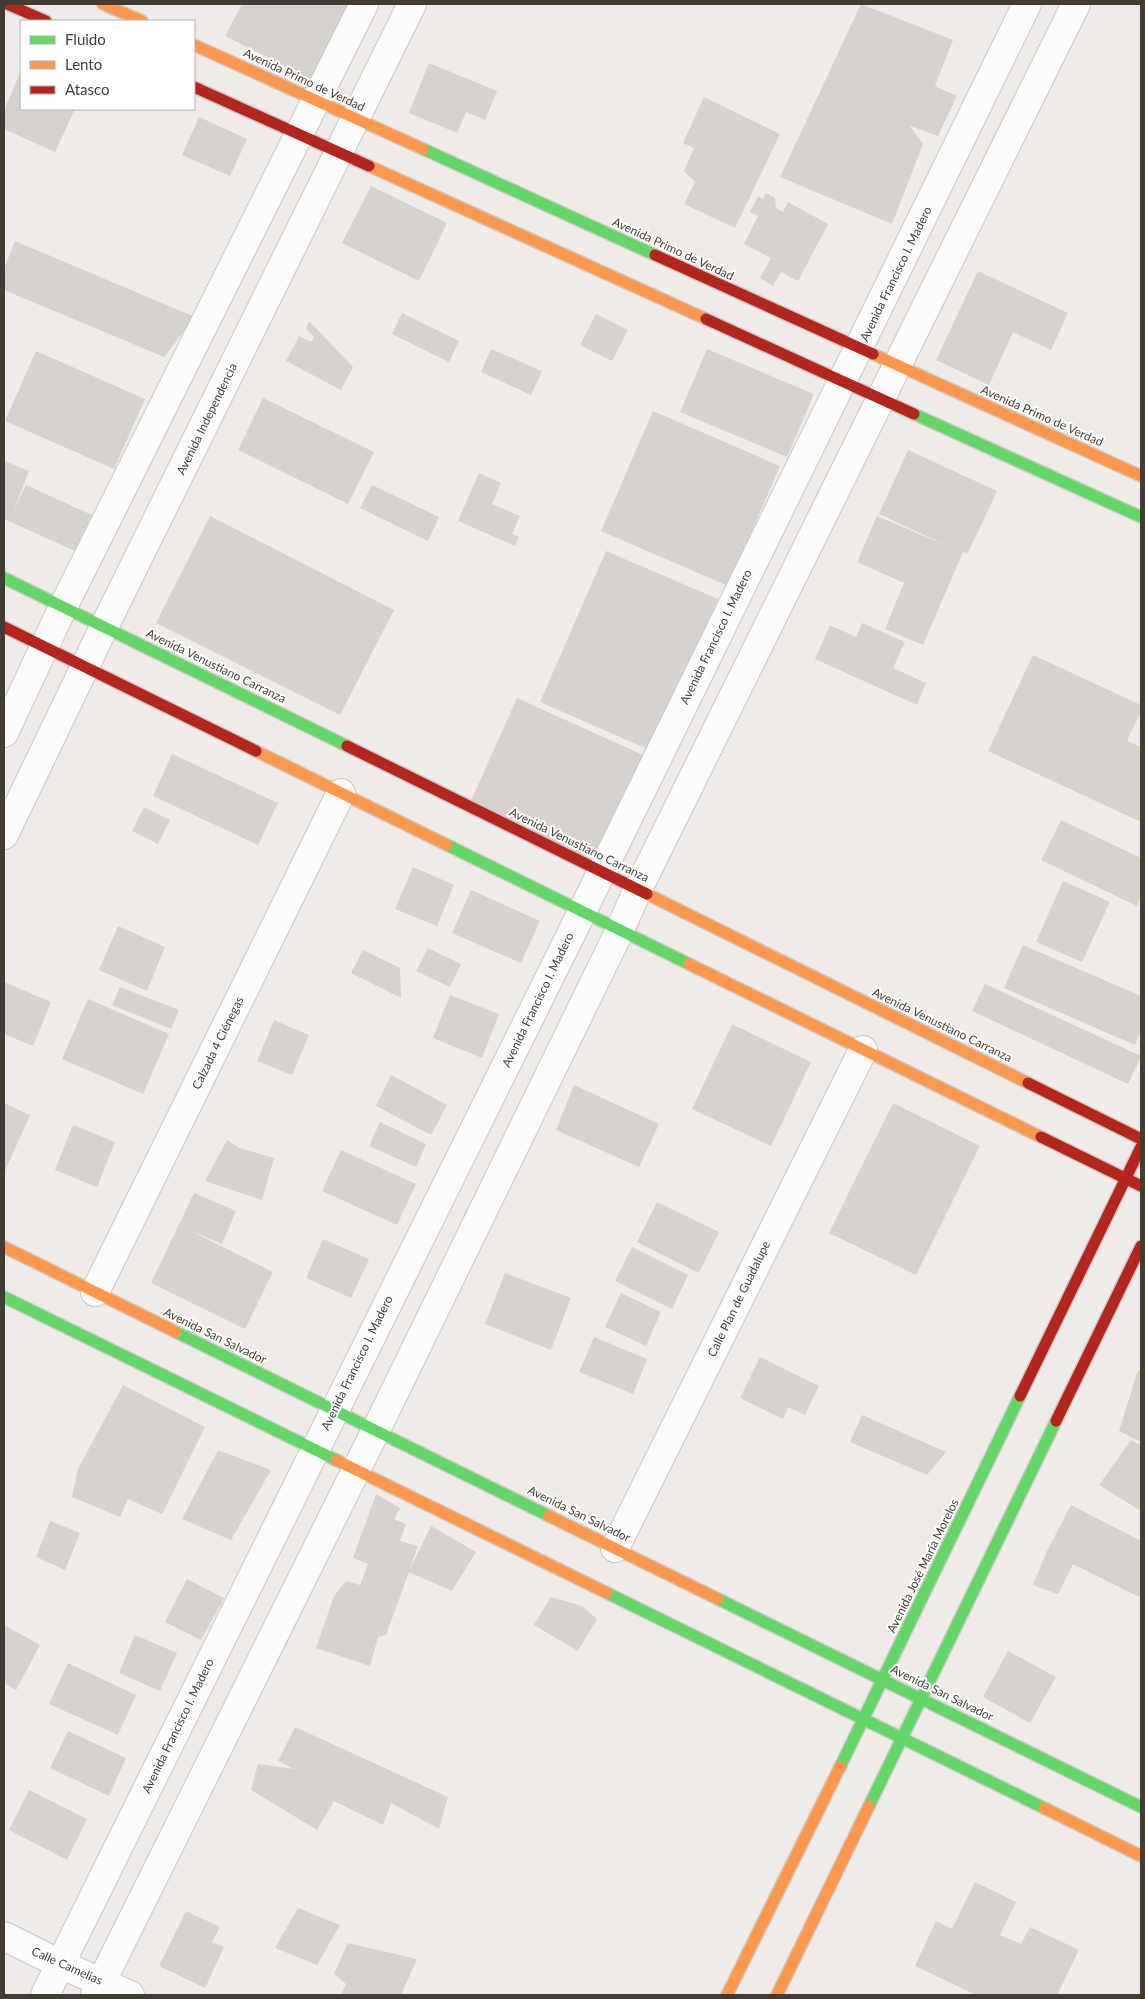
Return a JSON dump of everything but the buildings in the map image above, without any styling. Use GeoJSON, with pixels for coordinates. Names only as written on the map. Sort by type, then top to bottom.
{"type":"FeatureCollection","features":[{"type":"Feature","properties":{"kind":"main road"},"geometry":{"type":"LineString","coordinates":[[7,4],[44,20]]}},
{"type":"Feature","properties":{"kind":"main road"},"geometry":{"type":"LineString","coordinates":[[103,4],[140,20]]}},
{"type":"Feature","properties":{"kind":"main road","name":"Avenida Primo de Verdad"},"geometry":{"type":"LineString","coordinates":[[195,45],[1141,476]]}},
{"type":"Feature","properties":{"kind":"main road"},"geometry":{"type":"LineString","coordinates":[[195,87],[1141,517]]}},
{"type":"Feature","properties":{"kind":"main road","name":"Avenida Venustiano Carranza"},"geometry":{"type":"LineString","coordinates":[[4,578],[638,889],[1141,1139]]}},
{"type":"Feature","properties":{"kind":"main road"},"geometry":{"type":"LineString","coordinates":[[4,627],[1141,1186]]}},
{"type":"Feature","properties":{"kind":"main road","name":"Avenida José María Morelos"},"geometry":{"type":"LineString","coordinates":[[727,1995],[864,1719],[1141,1147]]}},
{"type":"Feature","properties":{"kind":"main road"},"geometry":{"type":"LineString","coordinates":[[777,1995],[1141,1246]]}},
{"type":"Feature","properties":{"kind":"main road","name":"Avenida San Salvador"},"geometry":{"type":"LineString","coordinates":[[4,1247],[1141,1807]]}},
{"type":"Feature","properties":{"kind":"main road"},"geometry":{"type":"LineString","coordinates":[[4,1297],[1141,1856]]}},
{"type":"Feature","properties":{"kind":"street"},"geometry":{"type":"LineString","coordinates":[[4,733],[63,607],[364,4]]}},
{"type":"Feature","properties":{"kind":"street","name":"Avenida Independencia"},"geometry":{"type":"LineString","coordinates":[[4,835],[104,627],[412,4]]}},
{"type":"Feature","properties":{"kind":"street","name":"Avenida Francisco I. Madero"},"geometry":{"type":"LineString","coordinates":[[45,1995],[582,912],[1027,4]]}},
{"type":"Feature","properties":{"kind":"street"},"geometry":{"type":"LineString","coordinates":[[98,1989],[376,1430],[620,930],[638,889],[1076,4]]}},
{"type":"Feature","properties":{"kind":"street","name":"Calzada 4 Ciénegas"},"geometry":{"type":"LineString","coordinates":[[95,1292],[341,793]]}},
{"type":"Feature","properties":{"kind":"street","name":"Calle Plan de Guadalupe"},"geometry":{"type":"LineString","coordinates":[[616,1548],[863,1050]]}},
{"type":"Feature","properties":{"kind":"street","name":"Calle Camelias"},"geometry":{"type":"LineString","coordinates":[[4,1936],[60,1964],[98,1989],[130,1995]]}},
{"type":"Feature","properties":{"kind":"traffic: fast"},"geometry":{"type":"LineString","coordinates":[[423,149],[655,255]]}},
{"type":"Feature","properties":{"kind":"traffic: fast"},"geometry":{"type":"LineString","coordinates":[[914,414],[1141,517]]}},
{"type":"Feature","properties":{"kind":"traffic: fast"},"geometry":{"type":"LineString","coordinates":[[4,578],[347,746]]}},
{"type":"Feature","properties":{"kind":"traffic: fast"},"geometry":{"type":"LineString","coordinates":[[447,845],[689,964]]}},
{"type":"Feature","properties":{"kind":"traffic: fast"},"geometry":{"type":"LineString","coordinates":[[4,1297],[336,1460]]}},
{"type":"Feature","properties":{"kind":"traffic: fast"},"geometry":{"type":"LineString","coordinates":[[176,1332],[549,1516]]}},
{"type":"Feature","properties":{"kind":"traffic: fast"},"geometry":{"type":"LineString","coordinates":[[840,1767],[1020,1396]]}},
{"type":"Feature","properties":{"kind":"traffic: fast"},"geometry":{"type":"LineString","coordinates":[[869,1806],[1056,1421]]}},
{"type":"Feature","properties":{"kind":"traffic: fast"},"geometry":{"type":"LineString","coordinates":[[607,1593],[1044,1808]]}},
{"type":"Feature","properties":{"kind":"traffic: fast"},"geometry":{"type":"LineString","coordinates":[[718,1599],[1141,1807]]}},
{"type":"Feature","properties":{"kind":"traffic: slow"},"geometry":{"type":"LineString","coordinates":[[103,4],[140,20]]}},
{"type":"Feature","properties":{"kind":"traffic: slow"},"geometry":{"type":"LineString","coordinates":[[195,45],[423,149]]}},
{"type":"Feature","properties":{"kind":"traffic: slow"},"geometry":{"type":"LineString","coordinates":[[369,166],[706,319]]}},
{"type":"Feature","properties":{"kind":"traffic: slow"},"geometry":{"type":"LineString","coordinates":[[873,354],[1141,476]]}},
{"type":"Feature","properties":{"kind":"traffic: slow"},"geometry":{"type":"LineString","coordinates":[[256,751],[447,845]]}},
{"type":"Feature","properties":{"kind":"traffic: slow"},"geometry":{"type":"LineString","coordinates":[[647,894],[1028,1083]]}},
{"type":"Feature","properties":{"kind":"traffic: slow"},"geometry":{"type":"LineString","coordinates":[[689,964],[1041,1137]]}},
{"type":"Feature","properties":{"kind":"traffic: slow"},"geometry":{"type":"LineString","coordinates":[[4,1247],[176,1332]]}},
{"type":"Feature","properties":{"kind":"traffic: slow"},"geometry":{"type":"LineString","coordinates":[[336,1460],[607,1593]]}},
{"type":"Feature","properties":{"kind":"traffic: slow"},"geometry":{"type":"LineString","coordinates":[[549,1516],[718,1599]]}},
{"type":"Feature","properties":{"kind":"traffic: slow"},"geometry":{"type":"LineString","coordinates":[[727,1995],[840,1767]]}},
{"type":"Feature","properties":{"kind":"traffic: slow"},"geometry":{"type":"LineString","coordinates":[[777,1995],[869,1806]]}},
{"type":"Feature","properties":{"kind":"traffic: slow"},"geometry":{"type":"LineString","coordinates":[[1044,1808],[1141,1856]]}},
{"type":"Feature","properties":{"kind":"traffic: jam"},"geometry":{"type":"LineString","coordinates":[[7,4],[44,20]]}},
{"type":"Feature","properties":{"kind":"traffic: jam"},"geometry":{"type":"LineString","coordinates":[[195,87],[369,166]]}},
{"type":"Feature","properties":{"kind":"traffic: jam"},"geometry":{"type":"LineString","coordinates":[[655,255],[873,354]]}},
{"type":"Feature","properties":{"kind":"traffic: jam"},"geometry":{"type":"LineString","coordinates":[[706,319],[914,414]]}},
{"type":"Feature","properties":{"kind":"traffic: jam"},"geometry":{"type":"LineString","coordinates":[[4,627],[256,751]]}},
{"type":"Feature","properties":{"kind":"traffic: jam"},"geometry":{"type":"LineString","coordinates":[[347,746],[647,894]]}},
{"type":"Feature","properties":{"kind":"traffic: jam"},"geometry":{"type":"LineString","coordinates":[[1028,1083],[1141,1139]]}},
{"type":"Feature","properties":{"kind":"traffic: jam"},"geometry":{"type":"LineString","coordinates":[[1041,1137],[1141,1186]]}},
{"type":"Feature","properties":{"kind":"traffic: jam"},"geometry":{"type":"LineString","coordinates":[[1020,1396],[1141,1147]]}},
{"type":"Feature","properties":{"kind":"traffic: jam"},"geometry":{"type":"LineString","coordinates":[[1056,1421],[1141,1246]]}}]}
